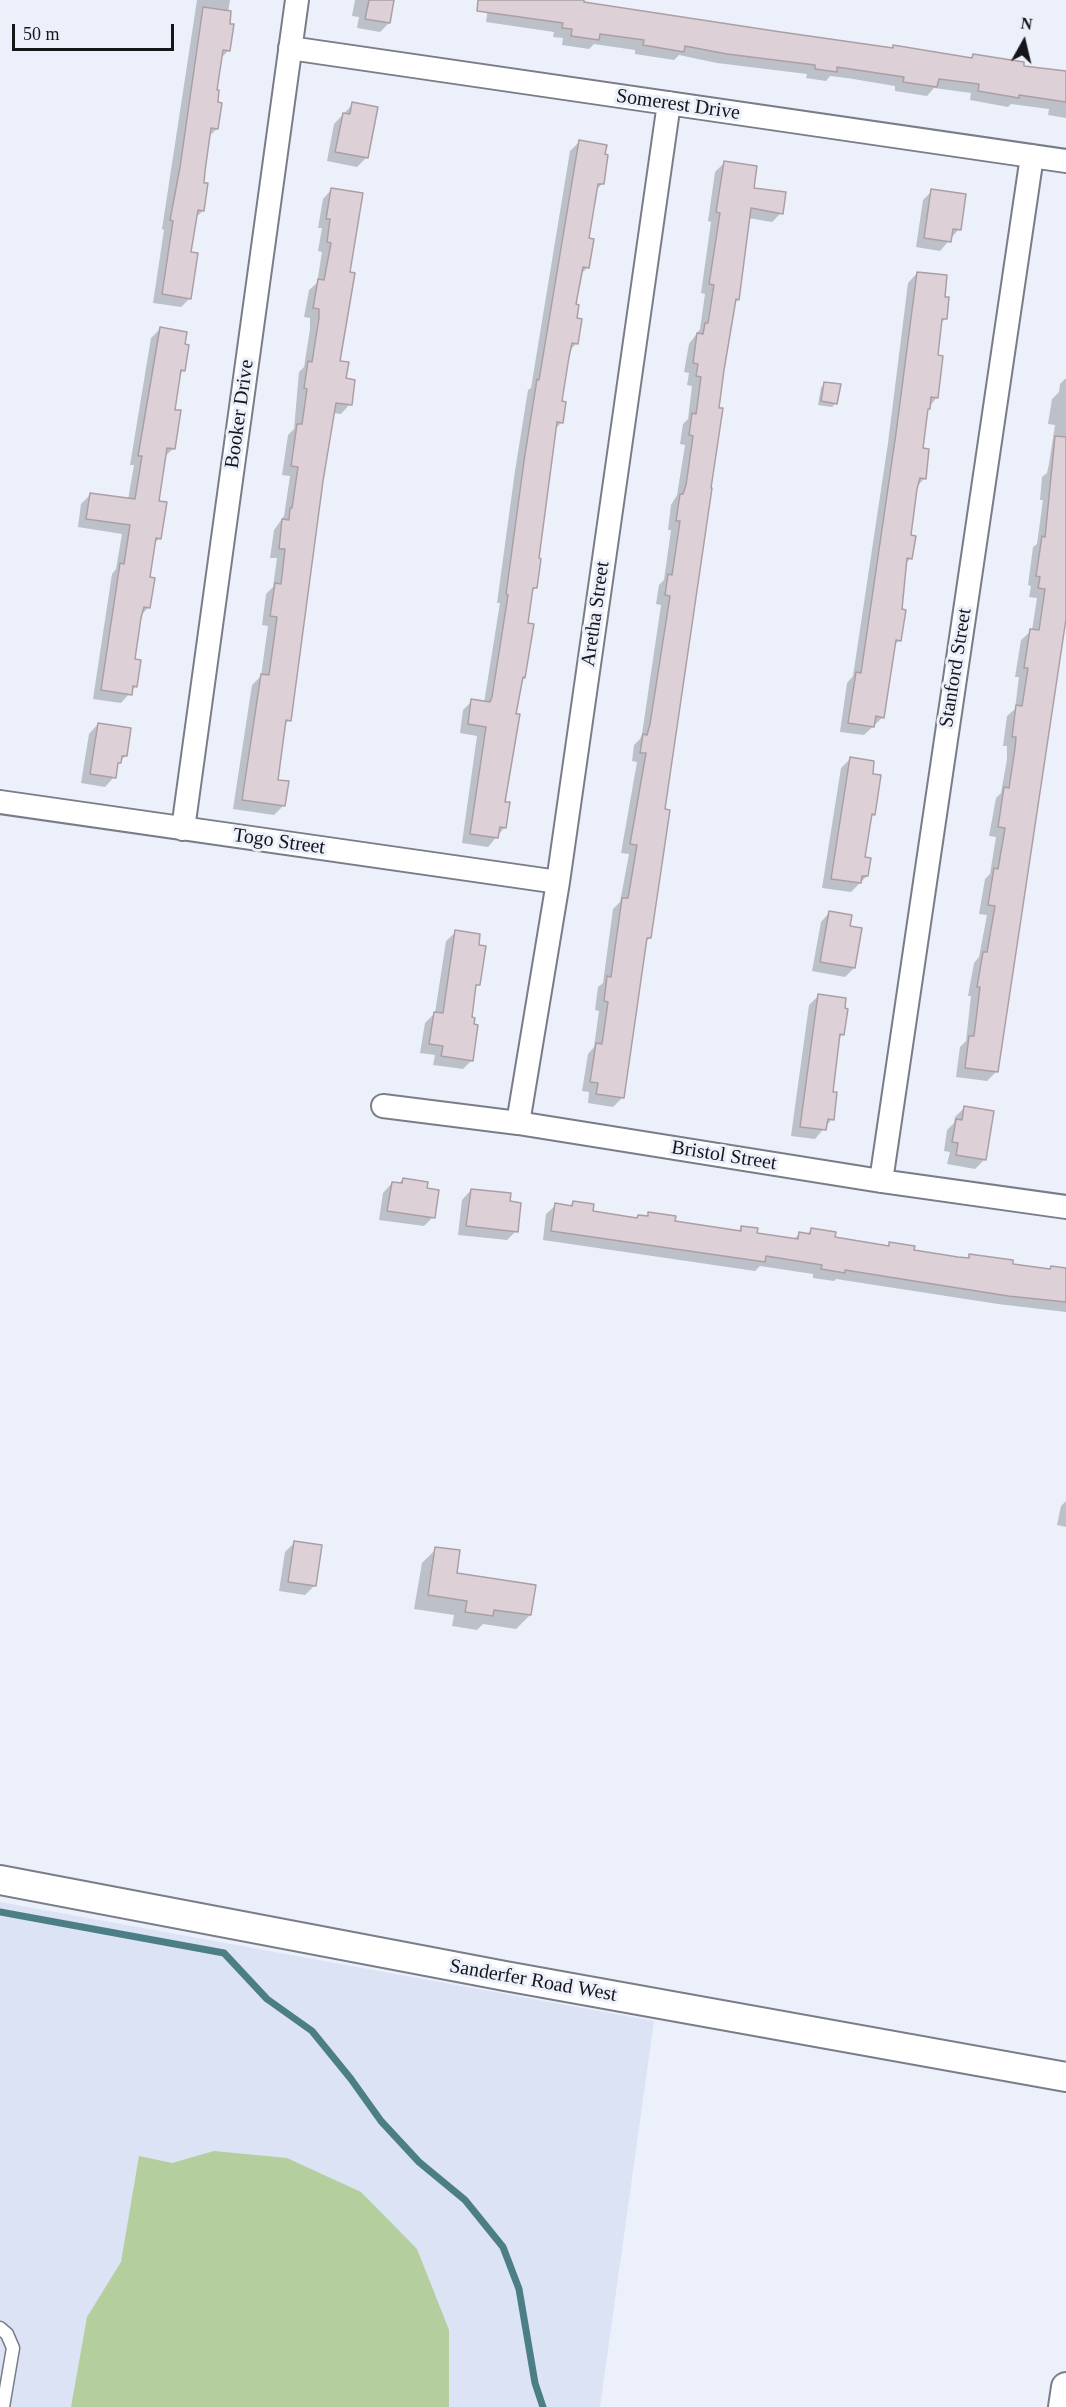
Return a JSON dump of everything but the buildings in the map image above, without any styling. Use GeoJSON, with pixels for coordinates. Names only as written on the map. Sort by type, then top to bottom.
{"type":"FeatureCollection","features":[{"type":"Feature","properties":{"kind":"street","name":"Booker Drive"},"geometry":{"type":"LineString","coordinates":[[183,829],[297,0]]}},
{"type":"Feature","properties":{"kind":"street","name":"Somerest Drive"},"geometry":{"type":"LineString","coordinates":[[290,48],[1066,161]]}},
{"type":"Feature","properties":{"kind":"street","name":"Aretha Street"},"geometry":{"type":"LineString","coordinates":[[518,1123],[558,882],[669,103]]}},
{"type":"Feature","properties":{"kind":"street","name":"Stanford Street"},"geometry":{"type":"LineString","coordinates":[[881,1181],[1032,156]]}},
{"type":"Feature","properties":{"kind":"street","name":"Togo Street"},"geometry":{"type":"LineString","coordinates":[[0,801],[558,882]]}},
{"type":"Feature","properties":{"kind":"street","name":"Bristol Street"},"geometry":{"type":"LineString","coordinates":[[383,1106],[518,1123],[881,1181],[1066,1207]]}},
{"type":"Feature","properties":{"kind":"street","name":"Sanderfer Road West"},"geometry":{"type":"LineString","coordinates":[[0,1880],[505,1976],[1066,2077]]}},
{"type":"Feature","properties":{"kind":"street"},"geometry":{"type":"LineString","coordinates":[[1063,2407],[1066,2387]]}},
{"type":"Feature","properties":{"kind":"lane"},"geometry":{"type":"LineString","coordinates":[[0,2328],[7,2334],[13,2348],[3,2407]]}},
{"type":"Feature","properties":{"kind":"shaded area"},"geometry":{"type":"Polygon","coordinates":[[[0,1902],[654,2021],[600,2407],[0,2407],[0,1902]]]}},
{"type":"Feature","properties":{"kind":"green space"},"geometry":{"type":"Polygon","coordinates":[[[214,2151],[287,2158],[361,2192],[417,2249],[449,2330],[449,2407],[71,2407],[87,2317],[121,2262],[139,2156],[172,2163],[214,2151]]]}},
{"type":"Feature","properties":{"kind":"waterway"},"geometry":{"type":"LineString","coordinates":[[0,1912],[224,1953],[267,1999],[312,2031],[381,2121],[419,2162],[465,2200],[503,2247],[519,2289],[535,2383],[543,2407]]}}]}
